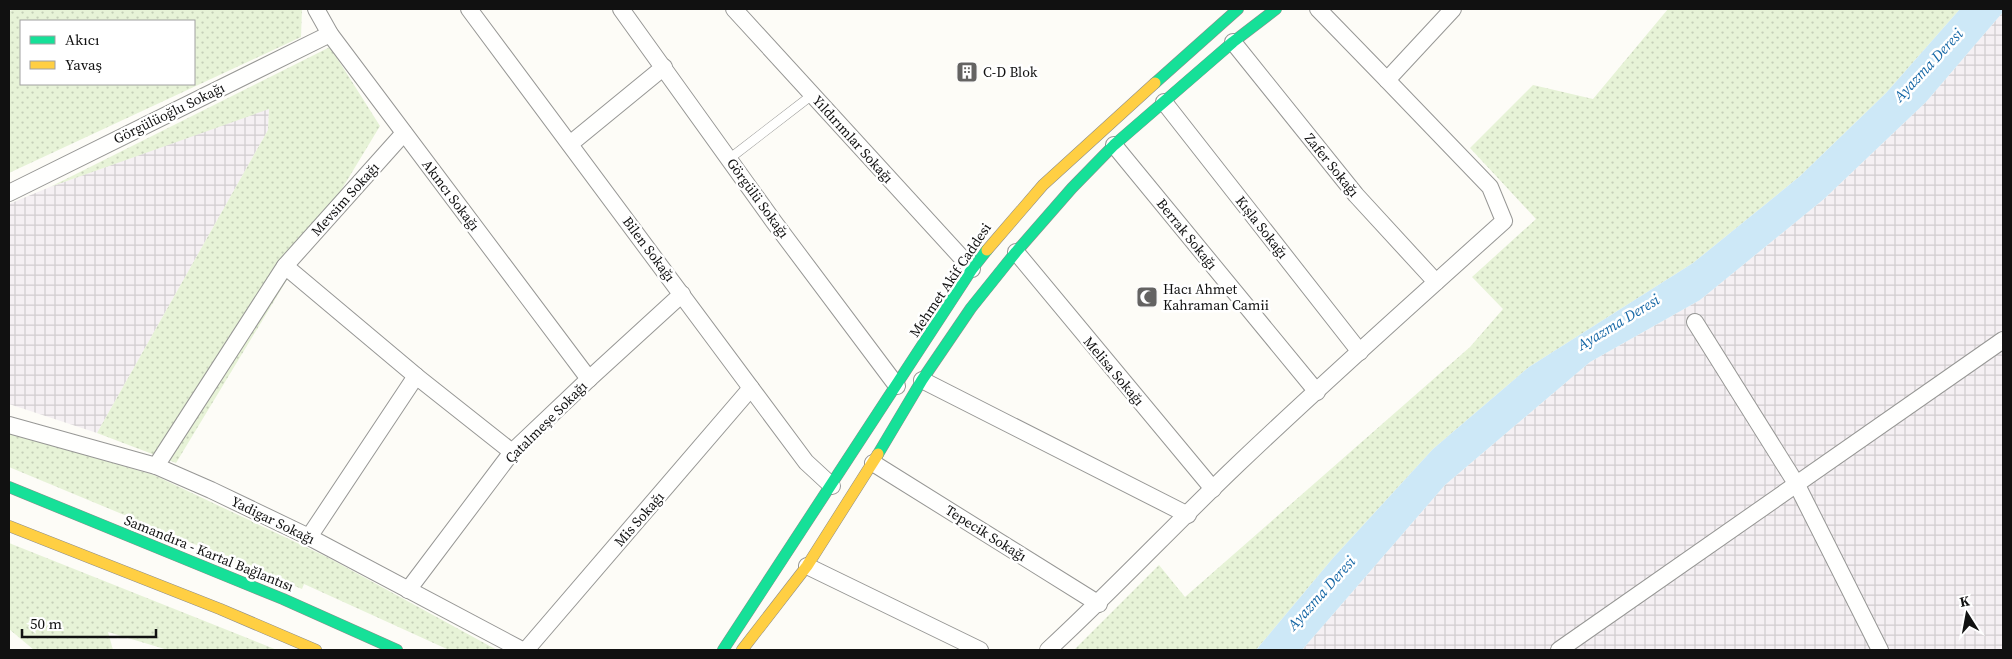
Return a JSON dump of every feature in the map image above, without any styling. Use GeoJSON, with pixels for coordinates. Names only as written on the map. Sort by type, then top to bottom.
{"type":"FeatureCollection","features":[{"type":"Feature","properties":{"kind":"main road","name":"Mehmet Akif Caddesi"},"geometry":{"type":"LineString","coordinates":[[723,650],[832,486],[972,269],[998,234],[1043,185],[1238,9]]}},
{"type":"Feature","properties":{"kind":"main road"},"geometry":{"type":"LineString","coordinates":[[742,650],[807,566],[873,463],[922,380],[971,308],[1016,252],[1072,188],[1114,145],[1233,42],[1276,9]]}},
{"type":"Feature","properties":{"kind":"main road"},"geometry":{"type":"LineString","coordinates":[[1144,94],[1164,102]]}},
{"type":"Feature","properties":{"kind":"main road"},"geometry":{"type":"LineString","coordinates":[[897,386],[922,380]]}},
{"type":"Feature","properties":{"kind":"main road","name":"Samandıra - Kartal Bağlantısı"},"geometry":{"type":"LineString","coordinates":[[9,487],[283,599],[396,650]]}},
{"type":"Feature","properties":{"kind":"main road"},"geometry":{"type":"LineString","coordinates":[[9,526],[220,609],[316,650]]}},
{"type":"Feature","properties":{"kind":"street","name":"Akıncı Sokağı"},"geometry":{"type":"LineString","coordinates":[[316,9],[330,34],[589,379]]}},
{"type":"Feature","properties":{"kind":"street","name":"Bilen Sokağı"},"geometry":{"type":"LineString","coordinates":[[469,9],[806,462],[832,486]]}},
{"type":"Feature","properties":{"kind":"street","name":"Görgülü Sokağı"},"geometry":{"type":"LineString","coordinates":[[621,9],[897,386]]}},
{"type":"Feature","properties":{"kind":"street","name":"Yıldırımlar Sokağı"},"geometry":{"type":"LineString","coordinates":[[734,9],[972,269]]}},
{"type":"Feature","properties":{"kind":"street"},"geometry":{"type":"LineString","coordinates":[[1048,650],[1099,604],[1213,489],[1504,221],[1490,187],[1318,9]]}},
{"type":"Feature","properties":{"kind":"street"},"geometry":{"type":"LineString","coordinates":[[1387,80],[1453,9]]}},
{"type":"Feature","properties":{"kind":"street","name":"Görgülüoğlu Sokağı"},"geometry":{"type":"LineString","coordinates":[[9,193],[330,34]]}},
{"type":"Feature","properties":{"kind":"street","name":"Zafer Sokağı"},"geometry":{"type":"LineString","coordinates":[[1233,42],[1356,195],[1436,282]]}},
{"type":"Feature","properties":{"kind":"street"},"geometry":{"type":"LineString","coordinates":[[570,144],[664,67]]}},
{"type":"Feature","properties":{"kind":"street","name":"Kışla Sokağı"},"geometry":{"type":"LineString","coordinates":[[1164,102],[1360,352]]}},
{"type":"Feature","properties":{"kind":"street","name":"Mevsim Sokağı"},"geometry":{"type":"LineString","coordinates":[[156,466],[285,266],[404,133]]}},
{"type":"Feature","properties":{"kind":"street","name":"Berrak Sokağı"},"geometry":{"type":"LineString","coordinates":[[1114,145],[1317,392]]}},
{"type":"Feature","properties":{"kind":"street","name":"Melisa Sokağı"},"geometry":{"type":"LineString","coordinates":[[1016,252],[1213,489]]}},
{"type":"Feature","properties":{"kind":"street"},"geometry":{"type":"LineString","coordinates":[[285,266],[416,376],[512,452]]}},
{"type":"Feature","properties":{"kind":"street","name":"Çatalmeşe Sokağı"},"geometry":{"type":"LineString","coordinates":[[408,590],[512,452],[682,294]]}},
{"type":"Feature","properties":{"kind":"street"},"geometry":{"type":"LineString","coordinates":[[1695,322],[1797,485],[1880,650]]}},
{"type":"Feature","properties":{"kind":"street"},"geometry":{"type":"LineString","coordinates":[[1559,650],[2003,340]]}},
{"type":"Feature","properties":{"kind":"street"},"geometry":{"type":"LineString","coordinates":[[309,537],[416,376]]}},
{"type":"Feature","properties":{"kind":"street"},"geometry":{"type":"LineString","coordinates":[[922,380],[1188,515]]}},
{"type":"Feature","properties":{"kind":"street","name":"Mis Sokağı"},"geometry":{"type":"LineString","coordinates":[[526,650],[751,388]]}},
{"type":"Feature","properties":{"kind":"street","name":"Yadigar Sokağı"},"geometry":{"type":"LineString","coordinates":[[9,425],[156,466],[211,490],[309,537],[522,650]]}},
{"type":"Feature","properties":{"kind":"street","name":"Tepecik Sokağı"},"geometry":{"type":"LineString","coordinates":[[873,463],[1099,604]]}},
{"type":"Feature","properties":{"kind":"street"},"geometry":{"type":"LineString","coordinates":[[807,566],[980,650]]}},
{"type":"Feature","properties":{"kind":"lane"},"geometry":{"type":"LineString","coordinates":[[729,159],[812,95]]}},
{"type":"Feature","properties":{"kind":"shaded area"},"geometry":{"type":"Polygon","coordinates":[[[2003,12],[2003,650],[1302,650],[1445,485],[1590,362],[1700,300],[1824,199],[1926,102],[2003,12]]]}},
{"type":"Feature","properties":{"kind":"shaded area"},"geometry":{"type":"Polygon","coordinates":[[[269,108],[268,130],[97,433],[9,404],[9,204],[50,187],[269,108]]]}},
{"type":"Feature","properties":{"kind":"green space"},"geometry":{"type":"Polygon","coordinates":[[[16,9],[302,9],[301,37],[9,173],[9,11],[16,9]]]}},
{"type":"Feature","properties":{"kind":"green space"},"geometry":{"type":"Polygon","coordinates":[[[1668,9],[1960,9],[1886,93],[1799,177],[1693,263],[1529,367],[1433,449],[1333,558],[1256,650],[1074,650],[1159,565],[1185,597],[1470,347],[1503,309],[1472,277],[1536,219],[1470,148],[1533,85],[1593,99],[1668,9]]]}},
{"type":"Feature","properties":{"kind":"green space"},"geometry":{"type":"Polygon","coordinates":[[[330,47],[380,126],[176,463],[97,433],[268,130],[269,109],[50,187],[330,47]]]}},
{"type":"Feature","properties":{"kind":"green space"},"geometry":{"type":"Polygon","coordinates":[[[9,433],[154,475],[327,557],[497,650],[449,650],[304,584],[302,589],[9,467],[9,433]]]}},
{"type":"Feature","properties":{"kind":"green space"},"geometry":{"type":"Polygon","coordinates":[[[9,543],[277,650],[168,650],[108,632],[113,650],[34,650],[9,629],[9,543]]]}},
{"type":"Feature","properties":{"kind":"water","name":"Ayazma Deresi"},"geometry":{"type":"Polygon","coordinates":[[[1960,9],[2003,9],[2003,12],[1926,102],[1824,199],[1700,300],[1590,362],[1445,485],[1302,650],[1256,650],[1333,558],[1433,449],[1529,367],[1693,263],[1799,177],[1886,93],[1960,9]]]}},
{"type":"Feature","properties":{"kind":"traffic: fast"},"geometry":{"type":"LineString","coordinates":[[1155,83],[1238,9]]}},
{"type":"Feature","properties":{"kind":"traffic: fast"},"geometry":{"type":"LineString","coordinates":[[878,454],[922,380],[971,308],[1016,252],[1072,188],[1114,145],[1233,42],[1276,9]]}},
{"type":"Feature","properties":{"kind":"traffic: fast"},"geometry":{"type":"LineString","coordinates":[[723,650],[972,269],[987,250]]}},
{"type":"Feature","properties":{"kind":"traffic: fast"},"geometry":{"type":"LineString","coordinates":[[9,487],[283,599],[397,650]]}},
{"type":"Feature","properties":{"kind":"traffic: slow"},"geometry":{"type":"LineString","coordinates":[[987,250],[1043,185],[1155,83]]}},
{"type":"Feature","properties":{"kind":"traffic: slow"},"geometry":{"type":"LineString","coordinates":[[742,650],[807,566],[878,454]]}},
{"type":"Feature","properties":{"kind":"traffic: slow"},"geometry":{"type":"LineString","coordinates":[[9,526],[220,609],[316,650]]}},
{"type":"Feature","properties":{"kind":"place","name":"C-D Blok"},"geometry":{"type":"Point","coordinates":[967,72]}},
{"type":"Feature","properties":{"kind":"place","name":"Hacı Ahmet Kahraman Camii"},"geometry":{"type":"Point","coordinates":[1147,297]}}]}
